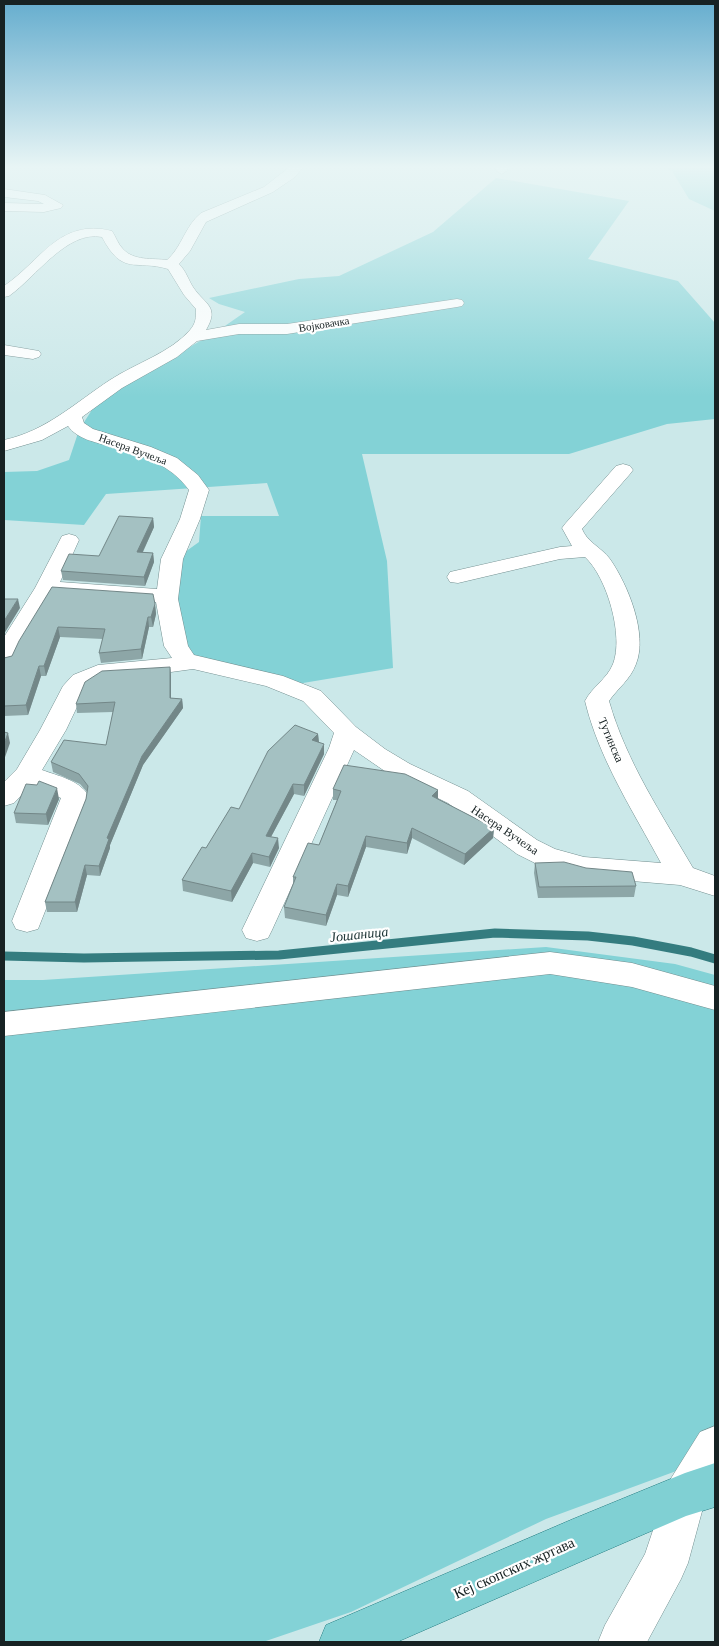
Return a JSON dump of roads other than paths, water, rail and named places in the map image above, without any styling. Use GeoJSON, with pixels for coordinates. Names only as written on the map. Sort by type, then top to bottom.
{"type":"FeatureCollection","features":[{"type":"Feature","properties":{"kind":"main road","name":"Кеј скопских жртава"},"geometry":{"type":"LineString","coordinates":[[343,1642],[700,1490]]}},
{"type":"Feature","properties":{"kind":"street"},"geometry":{"type":"LineString","coordinates":[[4,293],[25,278],[41,260],[64,243]]}},
{"type":"Feature","properties":{"kind":"street"},"geometry":{"type":"LineString","coordinates":[[113,243],[119,253],[130,259],[150,264],[170,264],[184,250],[187,243]]}},
{"type":"Feature","properties":{"kind":"street","name":"Војковачка"},"geometry":{"type":"LineString","coordinates":[[4,445],[39,436],[72,416],[117,383],[164,359],[201,328],[205,314],[204,308],[187,290],[175,268],[170,264]]}},
{"type":"Feature","properties":{"kind":"street","name":"Војковачка"},"geometry":{"type":"LineString","coordinates":[[189,338],[239,329],[286,329],[458,304]]}},
{"type":"Feature","properties":{"kind":"street"},"geometry":{"type":"LineString","coordinates":[[4,350],[33,354]]}},
{"type":"Feature","properties":{"kind":"street","name":"Насера Вучеља"},"geometry":{"type":"LineString","coordinates":[[72,416],[76,426],[90,434],[150,453],[170,462],[189,476],[199,490],[190,520],[172,559],[167,596],[176,646],[182,656],[191,662]]}},
{"type":"Feature","properties":{"kind":"street","name":"Тутинска"},"geometry":{"type":"LineString","coordinates":[[623,470],[572,528],[574,536],[602,562],[620,599],[628,632],[628,656],[619,675],[600,695],[597,701],[598,710],[624,770],[682,875]]}},
{"type":"Feature","properties":{"kind":"street"},"geometry":{"type":"LineString","coordinates":[[4,660],[7,650],[46,588],[69,540]]}},
{"type":"Feature","properties":{"kind":"street"},"geometry":{"type":"LineString","coordinates":[[458,577],[560,553],[591,550]]}},
{"type":"Feature","properties":{"kind":"street"},"geometry":{"type":"LineString","coordinates":[[46,588],[167,596]]}},
{"type":"Feature","properties":{"kind":"street","name":"Насера Вучеља"},"geometry":{"type":"LineString","coordinates":[[4,797],[27,774],[53,730],[75,686],[82,680],[98,672],[191,662],[232,669],[291,686],[312,696],[347,732],[386,762],[458,797],[527,847],[545,856],[584,867],[682,875],[715,886]]}},
{"type":"Feature","properties":{"kind":"street"},"geometry":{"type":"LineString","coordinates":[[257,930],[342,748],[347,732]]}},
{"type":"Feature","properties":{"kind":"street"},"geometry":{"type":"LineString","coordinates":[[27,774],[60,786],[76,795],[27,922]]}},
{"type":"Feature","properties":{"kind":"street"},"geometry":{"type":"LineString","coordinates":[[4,1024],[550,962],[632,975],[715,998]]}},
{"type":"Feature","properties":{"kind":"street"},"geometry":{"type":"LineString","coordinates":[[622,1642],[665,1563],[700,1490],[715,1447]]}},
{"type":"Feature","properties":{"kind":"waterway","name":"Јошаница"},"geometry":{"type":"LineString","coordinates":[[4,956],[84,958],[279,955],[495,933],[588,936],[633,941],[691,952],[715,959]]}}]}
